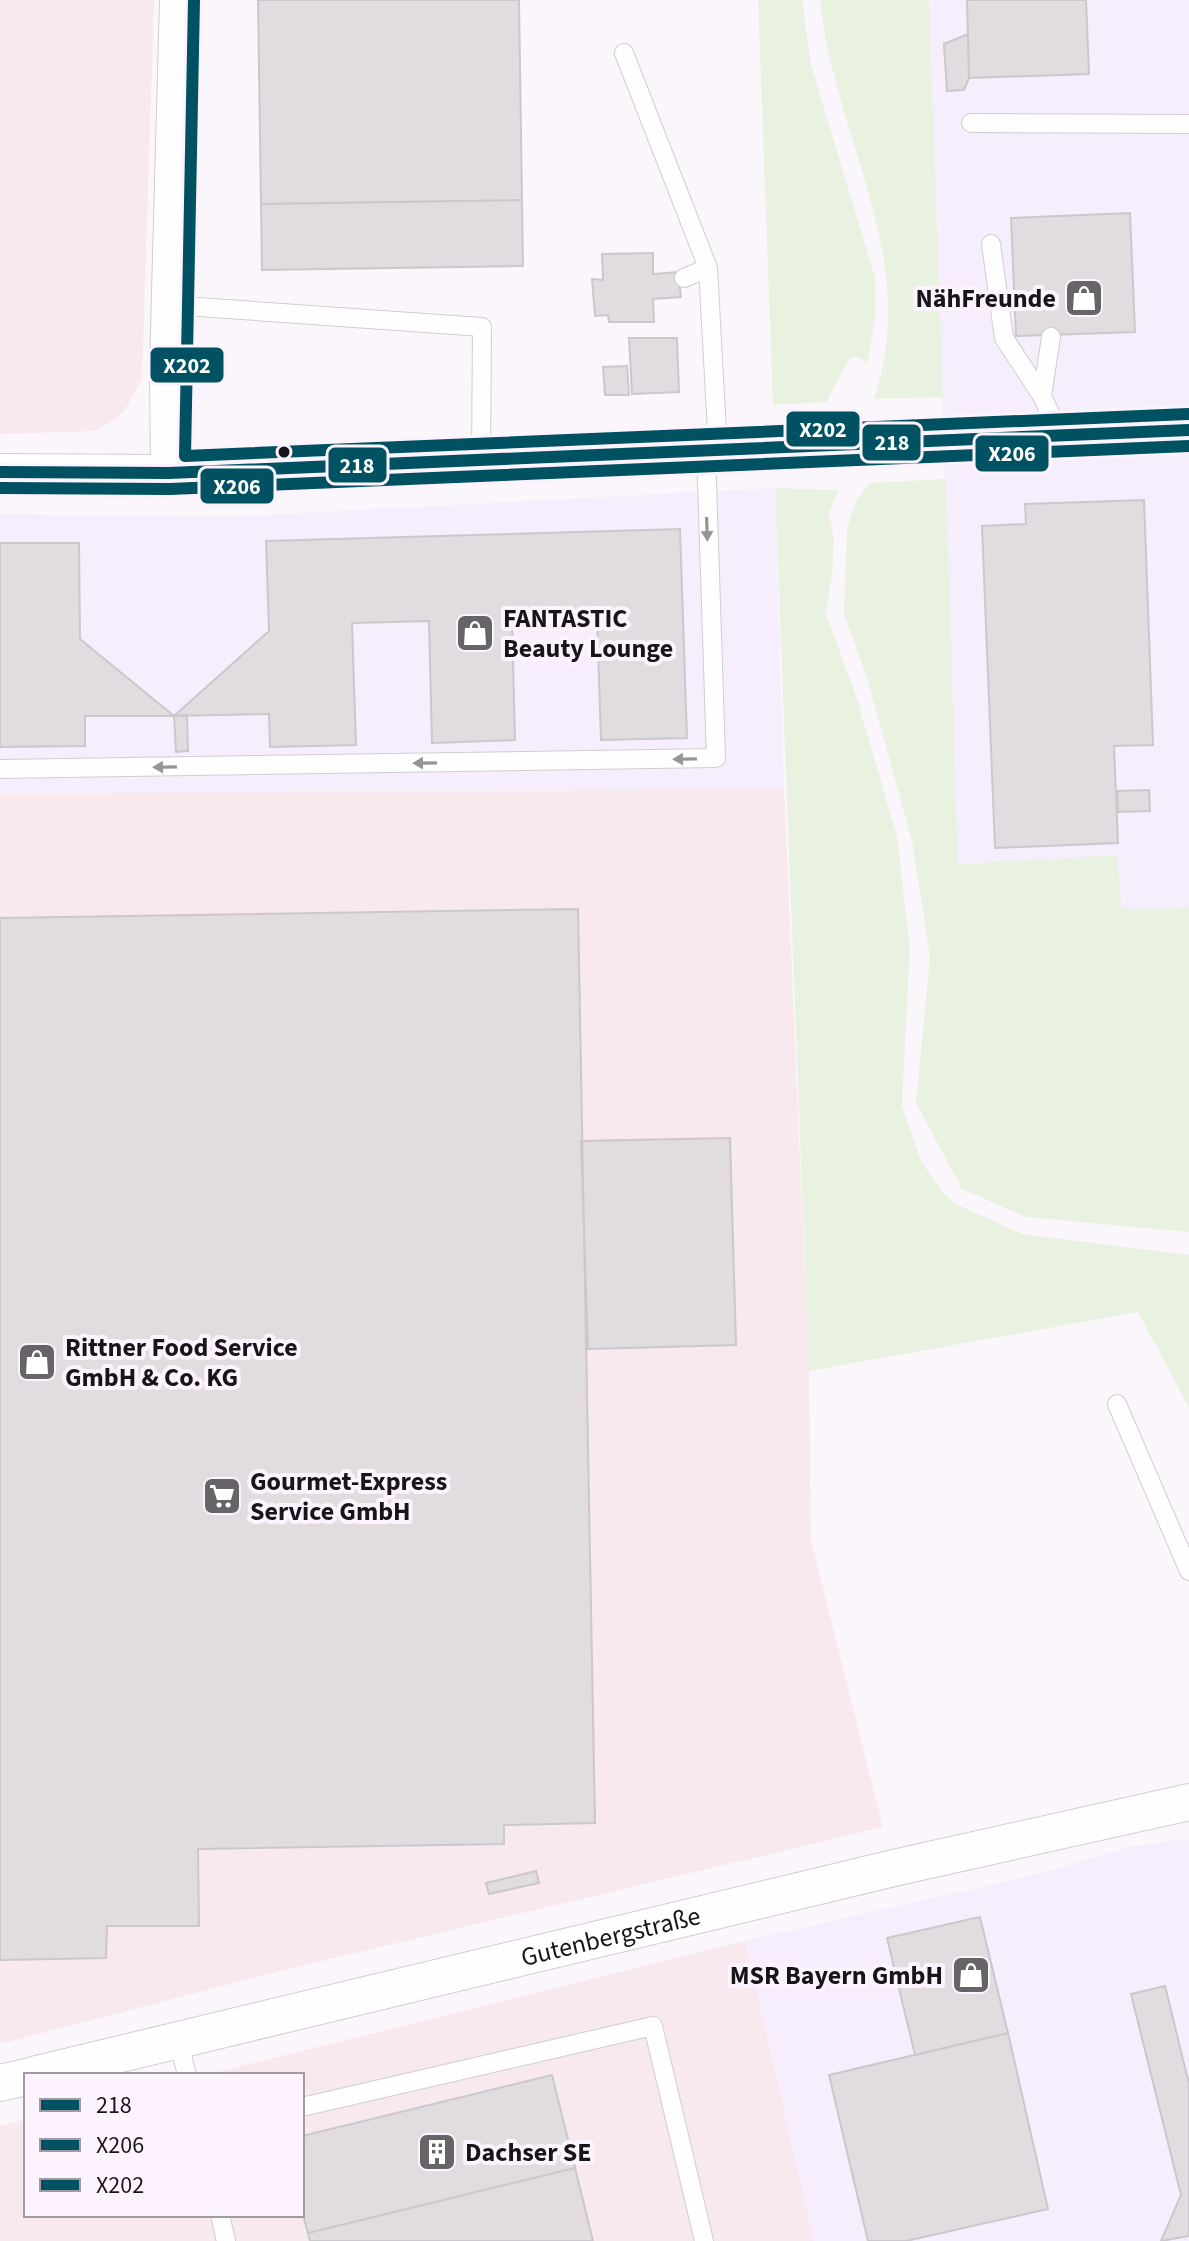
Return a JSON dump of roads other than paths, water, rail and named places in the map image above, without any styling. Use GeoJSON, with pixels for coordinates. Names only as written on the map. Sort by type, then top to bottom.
{"type":"FeatureCollection","features":[{"type":"Feature","properties":{"kind":"street"},"geometry":{"type":"LineString","coordinates":[[169,473],[178,0]]}},
{"type":"Feature","properties":{"kind":"street"},"geometry":{"type":"LineString","coordinates":[[0,472],[169,473],[1189,430]]}},
{"type":"Feature","properties":{"kind":"street","name":"Gutenbergstraße"},"geometry":{"type":"LineString","coordinates":[[41,2073],[883,1870],[1189,1802]]}},
{"type":"Feature","properties":{"kind":"street"},"geometry":{"type":"LineString","coordinates":[[0,2083],[24,2077]]}},
{"type":"Feature","properties":{"kind":"lane"},"geometry":{"type":"LineString","coordinates":[[0,769],[716,758],[708,268],[624,53]]}},
{"type":"Feature","properties":{"kind":"lane"},"geometry":{"type":"LineString","coordinates":[[971,123],[1189,124]]}},
{"type":"Feature","properties":{"kind":"lane"},"geometry":{"type":"LineString","coordinates":[[991,244],[1004,338],[1042,396],[1061,436]]}},
{"type":"Feature","properties":{"kind":"lane"},"geometry":{"type":"LineString","coordinates":[[684,278],[708,268]]}},
{"type":"Feature","properties":{"kind":"lane"},"geometry":{"type":"LineString","coordinates":[[170,305],[482,327],[481,461]]}},
{"type":"Feature","properties":{"kind":"lane"},"geometry":{"type":"LineString","coordinates":[[1042,396],[1051,337]]}},
{"type":"Feature","properties":{"kind":"lane"},"geometry":{"type":"LineString","coordinates":[[1117,1404],[1189,1571]]}},
{"type":"Feature","properties":{"kind":"lane"},"geometry":{"type":"LineString","coordinates":[[304,2107],[653,2026],[704,2241]]}},
{"type":"Feature","properties":{"kind":"lane"},"geometry":{"type":"LineString","coordinates":[[178,2040],[186,2073]]}},
{"type":"Feature","properties":{"kind":"lane"},"geometry":{"type":"LineString","coordinates":[[220,2217],[226,2241]]}},
{"type":"Feature","properties":{"kind":"place","name":"NähFreunde"},"geometry":{"type":"Point","coordinates":[1084,298]}},
{"type":"Feature","properties":{"kind":"place","name":"FANTASTIC Beauty Lounge"},"geometry":{"type":"Point","coordinates":[475,633]}},
{"type":"Feature","properties":{"kind":"place","name":"Rittner Food Service GmbH & Co. KG"},"geometry":{"type":"Point","coordinates":[37,1362]}},
{"type":"Feature","properties":{"kind":"place","name":"Gourmet-Express Service GmbH"},"geometry":{"type":"Point","coordinates":[222,1496]}},
{"type":"Feature","properties":{"kind":"place","name":"MSR Bayern GmbH"},"geometry":{"type":"Point","coordinates":[971,1975]}},
{"type":"Feature","properties":{"kind":"place","name":"Dachser SE"},"geometry":{"type":"Point","coordinates":[437,2152]}}]}
